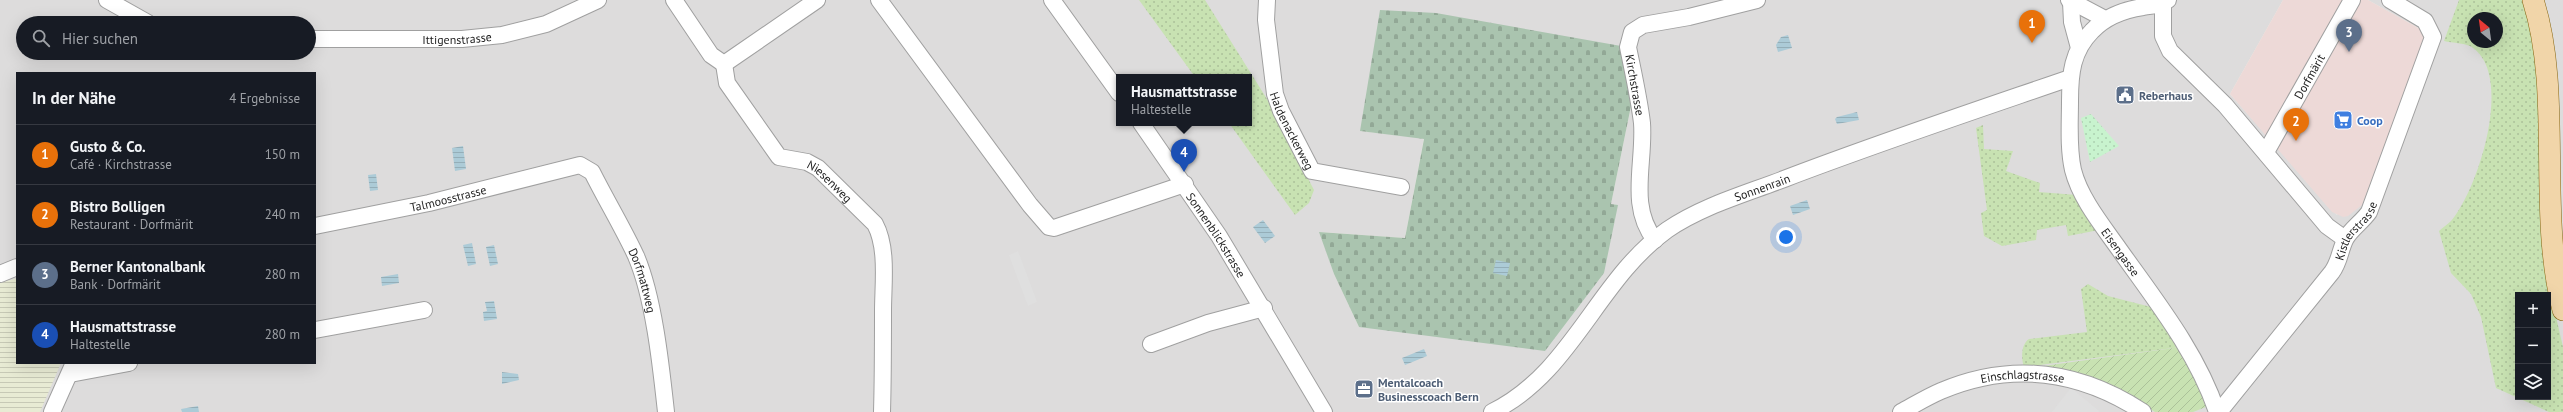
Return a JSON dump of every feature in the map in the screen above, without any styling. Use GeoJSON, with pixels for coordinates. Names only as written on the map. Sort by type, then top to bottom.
{"type":"FeatureCollection","features":[{"type":"Feature","properties":{"kind":"main road"},"geometry":{"type":"LineString","coordinates":[[2534,0],[2547,29],[2555,63],[2558,114],[2556,272],[2563,310]]}},
{"type":"Feature","properties":{"kind":"street"},"geometry":{"type":"LineString","coordinates":[[107,0],[136,16]]}},
{"type":"Feature","properties":{"kind":"street","name":"Ittigenstrasse"},"geometry":{"type":"LineString","coordinates":[[316,39],[462,39],[502,35],[546,24],[598,0]]}},
{"type":"Feature","properties":{"kind":"street"},"geometry":{"type":"LineString","coordinates":[[674,0],[711,55],[724,64],[817,0]]}},
{"type":"Feature","properties":{"kind":"street"},"geometry":{"type":"LineString","coordinates":[[879,0],[1030,205],[1049,227],[1185,184]]}},
{"type":"Feature","properties":{"kind":"street"},"geometry":{"type":"LineString","coordinates":[[1052,0],[1116,89]]}},
{"type":"Feature","properties":{"kind":"street","name":"Haldenackerweg"},"geometry":{"type":"LineString","coordinates":[[1267,0],[1266,20],[1275,94],[1283,115],[1312,171],[1401,187]]}},
{"type":"Feature","properties":{"kind":"street","name":"Kirchstrasse"},"geometry":{"type":"LineString","coordinates":[[1655,240],[1646,229],[1641,215],[1642,123],[1628,47],[1630,37],[1639,27],[1648,23],[1689,17],[1757,0]]}},
{"type":"Feature","properties":{"kind":"street","name":"Dorfmärit"},"geometry":{"type":"LineString","coordinates":[[2266,152],[2352,0]]}},
{"type":"Feature","properties":{"kind":"street","name":"Kistlerstrasse"},"geometry":{"type":"LineString","coordinates":[[2218,412],[2231,398],[2332,272],[2340,261],[2345,239],[2368,212],[2432,42],[2433,32],[2425,21],[2390,0]]}},
{"type":"Feature","properties":{"kind":"street"},"geometry":{"type":"LineString","coordinates":[[2070,1],[2105,19]]}},
{"type":"Feature","properties":{"kind":"street"},"geometry":{"type":"LineString","coordinates":[[2070,1],[2072,22],[2079,48]]}},
{"type":"Feature","properties":{"kind":"street"},"geometry":{"type":"LineString","coordinates":[[2070,78],[2072,63],[2079,48],[2090,32],[2105,19],[2130,9],[2166,2],[2163,36],[2170,51],[2222,102],[2266,152],[2327,226],[2345,239]]}},
{"type":"Feature","properties":{"kind":"street","name":"Niesenweg"},"geometry":{"type":"LineString","coordinates":[[724,64],[727,83],[779,157],[807,162],[818,168],[875,224],[879,232],[883,286],[882,412]]}},
{"type":"Feature","properties":{"kind":"street","name":"Sonnenrain"},"geometry":{"type":"LineString","coordinates":[[1492,412],[1517,397],[1545,374],[1631,263],[1655,240],[1678,223],[1718,205],[1811,169],[2070,78]]}},
{"type":"Feature","properties":{"kind":"street","name":"Eisengasse"},"geometry":{"type":"LineString","coordinates":[[2070,78],[2070,143],[2075,177],[2099,219],[2178,334],[2206,382],[2218,412]]}},
{"type":"Feature","properties":{"kind":"street","name":"Sonnenblickstrasse"},"geometry":{"type":"LineString","coordinates":[[1143,126],[1185,184],[1264,308],[1324,412]]}},
{"type":"Feature","properties":{"kind":"street","name":"Talmoosstrasse"},"geometry":{"type":"LineString","coordinates":[[316,226],[429,203],[580,165]]}},
{"type":"Feature","properties":{"kind":"street","name":"Dorfmattweg"},"geometry":{"type":"LineString","coordinates":[[580,165],[592,172],[636,256],[653,324],[666,412]]}},
{"type":"Feature","properties":{"kind":"street"},"geometry":{"type":"LineString","coordinates":[[0,274],[16,268]]}},
{"type":"Feature","properties":{"kind":"street"},"geometry":{"type":"LineString","coordinates":[[1151,344],[1208,323],[1264,308]]}},
{"type":"Feature","properties":{"kind":"street"},"geometry":{"type":"LineString","coordinates":[[316,330],[424,310]]}},
{"type":"Feature","properties":{"kind":"street"},"geometry":{"type":"LineString","coordinates":[[52,412],[72,368],[118,364]]}},
{"type":"Feature","properties":{"kind":"street","name":"Einschlagstrasse"},"geometry":{"type":"LineString","coordinates":[[1901,412],[1940,391],[1965,382],[2017,373],[2040,373],[2077,380],[2095,386],[2143,412]]}},
{"type":"Feature","properties":{"kind":"shaded area"},"geometry":{"type":"Polygon","coordinates":[[[0,0],[2283,0],[2230,94],[2337,215],[2420,29],[2368,0],[2563,0],[2563,412],[0,412],[0,0]],[[1631,106],[1360,131],[1424,138],[1405,238],[1320,232],[1334,274],[1359,327],[1617,205],[1611,204],[1631,106]]]}},
{"type":"Feature","properties":{"kind":"shaded area"},"geometry":{"type":"Polygon","coordinates":[[[2283,0],[2368,0],[2420,29],[2425,38],[2362,205],[2348,216],[2343,217],[2332,212],[2230,94],[2283,0]]]}},
{"type":"Feature","properties":{"kind":"shaded area"},"geometry":{"type":"Polygon","coordinates":[[[1018,251],[1037,302],[1028,306],[1009,255],[1018,251]]]}},
{"type":"Feature","properties":{"kind":"shaded area"},"geometry":{"type":"Polygon","coordinates":[[[2071,388],[2099,411],[2052,412],[2071,388]]]}},
{"type":"Feature","properties":{"kind":"green space"},"geometry":{"type":"Polygon","coordinates":[[[1139,0],[1205,0],[1251,74],[1193,74],[1139,0]]]}},
{"type":"Feature","properties":{"kind":"green space"},"geometry":{"type":"Polygon","coordinates":[[[2459,0],[2523,0],[2540,40],[2548,282],[2550,292],[2515,292],[2515,397],[2496,388],[2481,317],[2471,294],[2451,273],[2439,231],[2451,221],[2461,206],[2472,185],[2481,160],[2488,134],[2491,107],[2491,83],[2485,62],[2473,48],[2503,48],[2503,12],[2467,12],[2467,45],[2444,41],[2459,0]]]}},
{"type":"Feature","properties":{"kind":"green space"},"geometry":{"type":"Polygon","coordinates":[[[1380,10],[1436,13],[1621,46],[1631,106],[1611,204],[1618,205],[1604,273],[1545,351],[1359,327],[1334,274],[1319,232],[1405,238],[1424,139],[1360,131],[1380,10]]]}},
{"type":"Feature","properties":{"kind":"green space"},"geometry":{"type":"Polygon","coordinates":[[[1252,75],[1267,99],[1314,190],[1309,203],[1295,215],[1231,126],[1252,126],[1252,75]]]}},
{"type":"Feature","properties":{"kind":"green space"},"geometry":{"type":"Polygon","coordinates":[[[2091,114],[2119,146],[2090,162],[2081,118],[2091,114]]]}},
{"type":"Feature","properties":{"kind":"green space"},"geometry":{"type":"Polygon","coordinates":[[[1983,125],[1984,149],[2013,151],[2006,171],[2040,183],[2039,192],[2077,195],[2099,230],[2068,236],[2066,225],[2037,230],[2036,240],[2002,246],[1984,236],[1981,213],[1987,210],[1976,128],[1983,125]]]}},
{"type":"Feature","properties":{"kind":"green space"},"geometry":{"type":"Polygon","coordinates":[[[16,278],[16,364],[61,364],[40,412],[0,412],[0,283],[16,278]]]}},
{"type":"Feature","properties":{"kind":"green space"},"geometry":{"type":"Polygon","coordinates":[[[2088,284],[2108,296],[2155,308],[2181,347],[2024,367],[2022,352],[2024,344],[2029,339],[2087,332],[2081,289],[2088,284]]]}},
{"type":"Feature","properties":{"kind":"green space"},"geometry":{"type":"Polygon","coordinates":[[[2551,295],[2563,347],[2563,412],[2549,412],[2522,400],[2551,400],[2551,295]]]}},
{"type":"Feature","properties":{"kind":"green space"},"geometry":{"type":"Polygon","coordinates":[[[2181,347],[2207,401],[2206,407],[2193,412],[2155,412],[2130,396],[2036,367],[2181,347]]]}},
{"type":"Feature","properties":{"kind":"water"},"geometry":{"type":"Polygon","coordinates":[[[1788,35],[1792,48],[1778,52],[1776,45],[1781,37],[1788,35]]]}},
{"type":"Feature","properties":{"kind":"water"},"geometry":{"type":"Polygon","coordinates":[[[1857,112],[1859,120],[1837,124],[1835,119],[1837,117],[1857,112]]]}},
{"type":"Feature","properties":{"kind":"water"},"geometry":{"type":"Polygon","coordinates":[[[463,146],[466,169],[455,171],[452,148],[463,146]]]}},
{"type":"Feature","properties":{"kind":"water"},"geometry":{"type":"Polygon","coordinates":[[[376,174],[378,190],[370,191],[368,175],[376,174]]]}},
{"type":"Feature","properties":{"kind":"water"},"geometry":{"type":"Polygon","coordinates":[[[1807,200],[1810,209],[1793,215],[1790,206],[1807,200]]]}},
{"type":"Feature","properties":{"kind":"water"},"geometry":{"type":"Polygon","coordinates":[[[1263,220],[1275,236],[1265,243],[1253,227],[1263,220]]]}},
{"type":"Feature","properties":{"kind":"water"},"geometry":{"type":"Polygon","coordinates":[[[472,243],[476,264],[468,266],[463,245],[472,243]]]}},
{"type":"Feature","properties":{"kind":"water"},"geometry":{"type":"Polygon","coordinates":[[[494,245],[498,264],[490,266],[486,247],[494,245]]]}},
{"type":"Feature","properties":{"kind":"water"},"geometry":{"type":"Polygon","coordinates":[[[1496,260],[1510,263],[1507,276],[1493,273],[1496,260]]]}},
{"type":"Feature","properties":{"kind":"water"},"geometry":{"type":"Polygon","coordinates":[[[398,274],[399,283],[382,286],[381,277],[398,274]]]}},
{"type":"Feature","properties":{"kind":"water"},"geometry":{"type":"Polygon","coordinates":[[[494,301],[497,319],[484,321],[483,312],[487,311],[485,302],[494,301]]]}},
{"type":"Feature","properties":{"kind":"water"},"geometry":{"type":"Polygon","coordinates":[[[1424,349],[1427,356],[1405,365],[1402,358],[1424,349]]]}},
{"type":"Feature","properties":{"kind":"water"},"geometry":{"type":"Polygon","coordinates":[[[502,372],[518,374],[519,380],[502,384],[502,372]]]}},
{"type":"Feature","properties":{"kind":"water"},"geometry":{"type":"Polygon","coordinates":[[[198,406],[199,412],[182,412],[181,409],[198,406]]]}},
{"type":"Feature","properties":{"kind":"place","name":"Gusto & Co."},"geometry":{"type":"Point","coordinates":[2032,43]}},
{"type":"Feature","properties":{"kind":"place","name":"Berner Kantonalbank"},"geometry":{"type":"Point","coordinates":[2349,52]}},
{"type":"Feature","properties":{"kind":"place","name":"Reberhaus"},"geometry":{"type":"Point","coordinates":[2125,95]}},
{"type":"Feature","properties":{"kind":"place","name":"Coop"},"geometry":{"type":"Point","coordinates":[2343,120]}},
{"type":"Feature","properties":{"kind":"place","name":"Bistro Bolligen"},"geometry":{"type":"Point","coordinates":[2296,141]}},
{"type":"Feature","properties":{"kind":"place","name":"Hausmattstrasse"},"geometry":{"type":"Point","coordinates":[1184,172]}},
{"type":"Feature","properties":{"kind":"place","name":"Mentalcoach Businesscoach Bern"},"geometry":{"type":"Point","coordinates":[1364,389]}}]}
